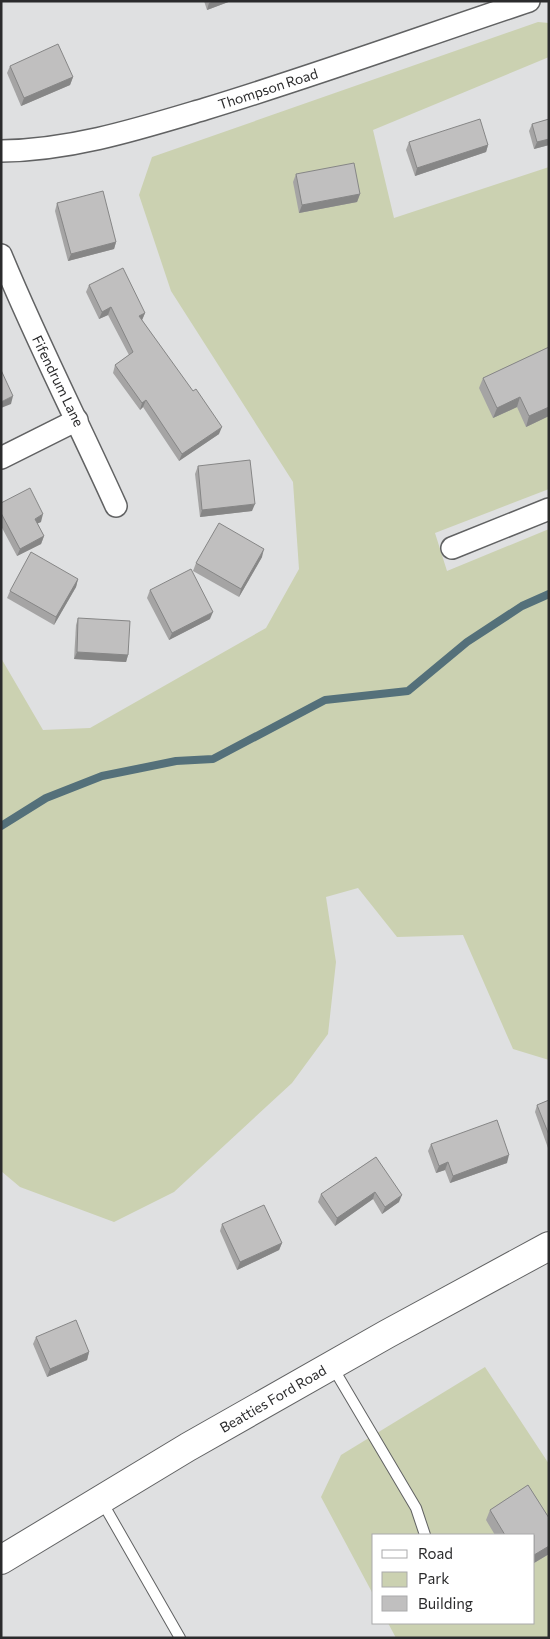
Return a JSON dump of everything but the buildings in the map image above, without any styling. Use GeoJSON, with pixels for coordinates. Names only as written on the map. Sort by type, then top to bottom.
{"type":"FeatureCollection","features":[{"type":"Feature","properties":{"kind":"main road","name":"Beatties Ford Road"},"geometry":{"type":"LineString","coordinates":[[1,1560],[188,1447],[549,1246]]}},
{"type":"Feature","properties":{"kind":"street","name":"Thompson Road"},"geometry":{"type":"LineString","coordinates":[[1,151],[29,150],[86,142],[135,130],[280,87],[529,1]]}},
{"type":"Feature","properties":{"kind":"street","name":"Fifendrum Lane"},"geometry":{"type":"LineString","coordinates":[[1,256],[22,306],[116,506]]}},
{"type":"Feature","properties":{"kind":"street"},"geometry":{"type":"LineString","coordinates":[[1,458],[77,420]]}},
{"type":"Feature","properties":{"kind":"street"},"geometry":{"type":"LineString","coordinates":[[452,548],[549,509]]}},
{"type":"Feature","properties":{"kind":"lane"},"geometry":{"type":"LineString","coordinates":[[331,1366],[416,1508],[424,1534]]}},
{"type":"Feature","properties":{"kind":"lane"},"geometry":{"type":"LineString","coordinates":[[101,1500],[180,1638]]}},
{"type":"Feature","properties":{"kind":"green space"},"geometry":{"type":"Polygon","coordinates":[[[538,22],[549,23],[549,57],[373,130],[394,218],[549,167],[549,489],[435,533],[447,571],[549,529],[549,1060],[513,1049],[463,935],[397,937],[358,888],[326,897],[336,962],[328,1034],[292,1083],[174,1192],[114,1222],[20,1187],[1,1171],[1,658],[43,730],[90,728],[266,628],[299,569],[293,482],[171,291],[139,195],[152,157],[538,22]]]}},
{"type":"Feature","properties":{"kind":"green space"},"geometry":{"type":"Polygon","coordinates":[[[485,1367],[549,1464],[549,1638],[396,1638],[389,1624],[535,1624],[535,1534],[372,1534],[372,1592],[321,1497],[341,1455],[485,1367]]]}},
{"type":"Feature","properties":{"kind":"waterway"},"geometry":{"type":"LineString","coordinates":[[1,826],[46,798],[102,776],[176,761],[213,759],[325,700],[408,691],[467,642],[522,606],[549,594]]}}]}
